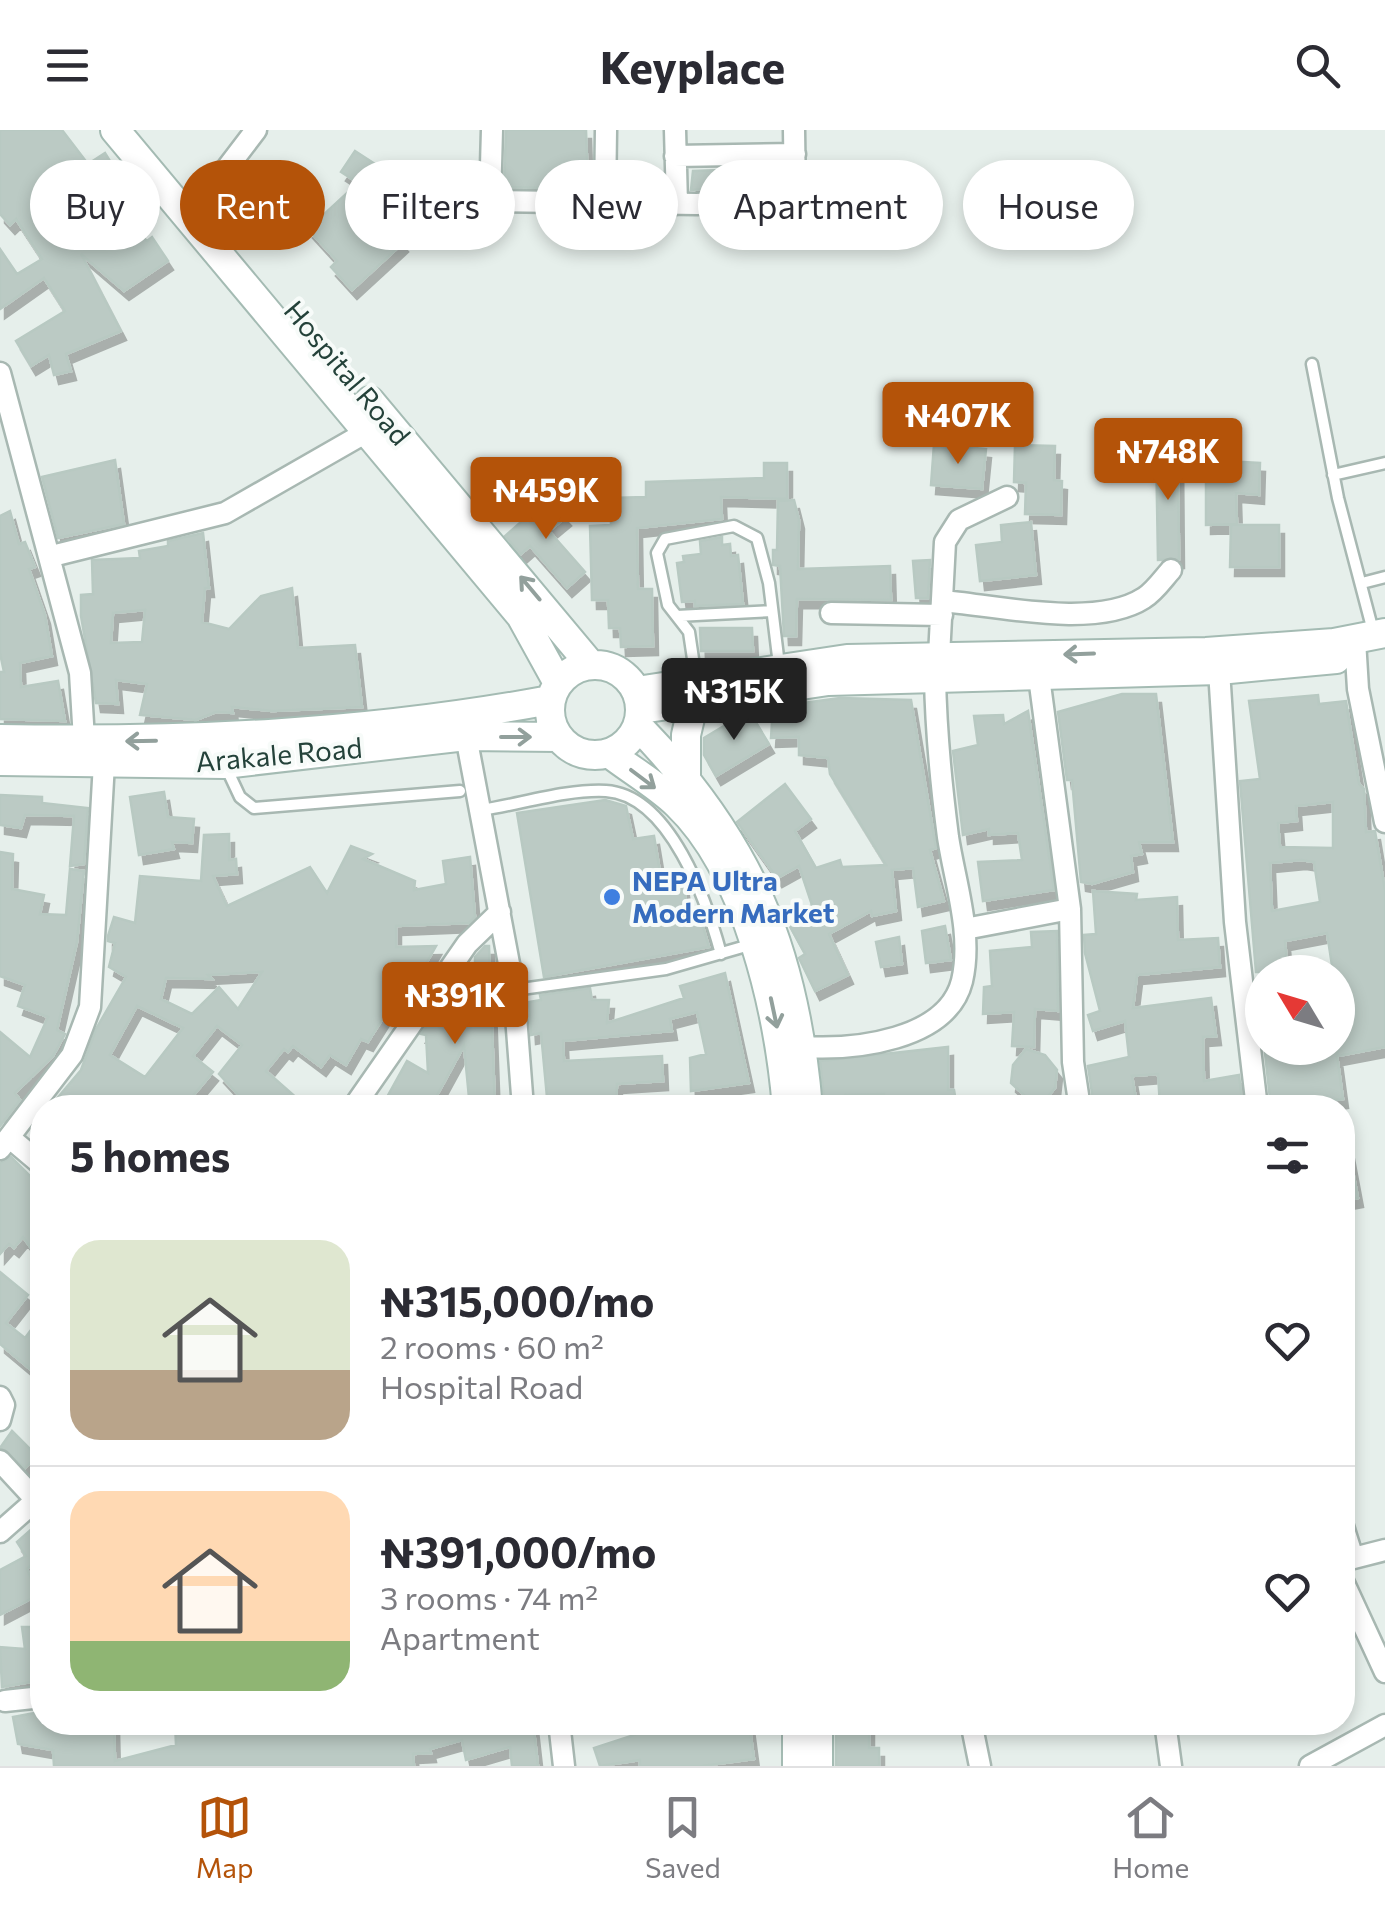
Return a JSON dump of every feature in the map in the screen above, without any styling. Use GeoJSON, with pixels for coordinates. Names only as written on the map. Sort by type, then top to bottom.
{"type":"FeatureCollection","features":[{"type":"Feature","properties":{"kind":"main road","name":"Hospital Road"},"geometry":{"type":"LineString","coordinates":[[116,130],[370,430],[521,616],[554,692]]}},
{"type":"Feature","properties":{"kind":"main road","name":"Hospital Road"},"geometry":{"type":"LineString","coordinates":[[140,130],[180,178]]}},
{"type":"Feature","properties":{"kind":"main road","name":"Hospital Road"},"geometry":{"type":"LineString","coordinates":[[241,250],[590,664]]}},
{"type":"Feature","properties":{"kind":"main road"},"geometry":{"type":"LineString","coordinates":[[639,709],[695,691],[781,677],[1371,643]]}},
{"type":"Feature","properties":{"kind":"main road"},"geometry":{"type":"LineString","coordinates":[[937,667],[1039,677],[1219,670],[1371,643]]}},
{"type":"Feature","properties":{"kind":"main road"},"geometry":{"type":"LineString","coordinates":[[639,709],[626,744],[609,753],[590,756],[572,750],[558,737],[550,720],[554,692],[572,670],[590,664],[609,666],[626,676],[639,709],[734,844],[774,936],[797,1004],[807,1095]]}},
{"type":"Feature","properties":{"kind":"main road"},"geometry":{"type":"LineString","coordinates":[[686,776],[686,736],[695,691]]}},
{"type":"Feature","properties":{"kind":"main road","name":"Arakale Road"},"geometry":{"type":"LineString","coordinates":[[0,739],[204,740],[326,730],[442,720],[554,692]]}},
{"type":"Feature","properties":{"kind":"main road","name":"Arakale Road"},"geometry":{"type":"LineString","coordinates":[[0,761],[224,764],[466,736],[558,737]]}},
{"type":"Feature","properties":{"kind":"main road"},"geometry":{"type":"LineString","coordinates":[[609,753],[677,804],[717,856],[766,975],[782,1051],[786,1095]]}},
{"type":"Feature","properties":{"kind":"main road"},"geometry":{"type":"LineString","coordinates":[[797,1735],[797,1766]]}},
{"type":"Feature","properties":{"kind":"main road"},"geometry":{"type":"LineString","coordinates":[[818,1735],[818,1766]]}},
{"type":"Feature","properties":{"kind":"street"},"geometry":{"type":"LineString","coordinates":[[233,160],[256,130]]}},
{"type":"Feature","properties":{"kind":"street"},"geometry":{"type":"LineString","coordinates":[[492,130],[490,201],[535,201]]}},
{"type":"Feature","properties":{"kind":"street"},"geometry":{"type":"LineString","coordinates":[[606,130],[606,160]]}},
{"type":"Feature","properties":{"kind":"street"},"geometry":{"type":"LineString","coordinates":[[674,130],[676,160]]}},
{"type":"Feature","properties":{"kind":"street"},"geometry":{"type":"LineString","coordinates":[[678,204],[795,197],[794,130]]}},
{"type":"Feature","properties":{"kind":"street"},"geometry":{"type":"LineString","coordinates":[[676,156],[794,154]]}},
{"type":"Feature","properties":{"kind":"street"},"geometry":{"type":"LineString","coordinates":[[0,373],[52,556],[80,673],[84,740]]}},
{"type":"Feature","properties":{"kind":"street"},"geometry":{"type":"LineString","coordinates":[[52,556],[225,512],[370,430]]}},
{"type":"Feature","properties":{"kind":"street"},"geometry":{"type":"LineString","coordinates":[[803,1048],[876,1042],[914,1030],[936,1017],[962,982],[964,929],[936,733],[945,542],[959,520],[1007,498]]}},
{"type":"Feature","properties":{"kind":"street"},"geometry":{"type":"LineString","coordinates":[[831,613],[943,608],[1072,614],[1099,611],[1146,598],[1171,570]]}},
{"type":"Feature","properties":{"kind":"street"},"geometry":{"type":"LineString","coordinates":[[1371,643],[1358,690],[1385,822]]}},
{"type":"Feature","properties":{"kind":"street"},"geometry":{"type":"LineString","coordinates":[[1219,670],[1235,922],[1255,1095]]}},
{"type":"Feature","properties":{"kind":"street"},"geometry":{"type":"LineString","coordinates":[[1039,677],[1070,909],[1073,1062],[1078,1095]]}},
{"type":"Feature","properties":{"kind":"street"},"geometry":{"type":"LineString","coordinates":[[466,736],[514,990],[522,1095]]}},
{"type":"Feature","properties":{"kind":"street"},"geometry":{"type":"LineString","coordinates":[[42,1095],[72,1056],[90,1007],[104,763]]}},
{"type":"Feature","properties":{"kind":"street"},"geometry":{"type":"LineString","coordinates":[[964,929],[1070,909]]}},
{"type":"Feature","properties":{"kind":"street"},"geometry":{"type":"LineString","coordinates":[[362,1095],[467,944],[500,912]]}},
{"type":"Feature","properties":{"kind":"street"},"geometry":{"type":"LineString","coordinates":[[30,1111],[5,1144],[30,1158]]}},
{"type":"Feature","properties":{"kind":"street"},"geometry":{"type":"LineString","coordinates":[[0,1398],[4,1405],[0,1420]]}},
{"type":"Feature","properties":{"kind":"street"},"geometry":{"type":"LineString","coordinates":[[0,1461],[30,1489]]}},
{"type":"Feature","properties":{"kind":"street"},"geometry":{"type":"LineString","coordinates":[[0,1532],[30,1506]]}},
{"type":"Feature","properties":{"kind":"street"},"geometry":{"type":"LineString","coordinates":[[1355,1558],[1385,1550]]}},
{"type":"Feature","properties":{"kind":"street"},"geometry":{"type":"LineString","coordinates":[[1355,1608],[1385,1672]]}},
{"type":"Feature","properties":{"kind":"street"},"geometry":{"type":"LineString","coordinates":[[6,1701],[30,1698]]}},
{"type":"Feature","properties":{"kind":"street"},"geometry":{"type":"LineString","coordinates":[[1310,1766],[1385,1725]]}},
{"type":"Feature","properties":{"kind":"street"},"geometry":{"type":"LineString","coordinates":[[560,1735],[564,1766]]}},
{"type":"Feature","properties":{"kind":"street"},"geometry":{"type":"LineString","coordinates":[[974,1735],[980,1766]]}},
{"type":"Feature","properties":{"kind":"street"},"geometry":{"type":"LineString","coordinates":[[1167,1735],[1172,1766]]}},
{"type":"Feature","properties":{"kind":"lane"},"geometry":{"type":"LineString","coordinates":[[1312,364],[1334,475],[1362,583],[1371,643]]}},
{"type":"Feature","properties":{"kind":"lane"},"geometry":{"type":"LineString","coordinates":[[1334,475],[1385,463]]}},
{"type":"Feature","properties":{"kind":"lane"},"geometry":{"type":"LineString","coordinates":[[695,691],[690,632],[668,605],[657,561],[659,546],[664,538],[734,526],[757,538],[781,677]]}},
{"type":"Feature","properties":{"kind":"lane"},"geometry":{"type":"LineString","coordinates":[[1362,583],[1385,577]]}},
{"type":"Feature","properties":{"kind":"lane"},"geometry":{"type":"LineString","coordinates":[[677,616],[772,611]]}},
{"type":"Feature","properties":{"kind":"lane"},"geometry":{"type":"LineString","coordinates":[[224,764],[240,798],[254,808],[460,792]]}},
{"type":"Feature","properties":{"kind":"lane"},"geometry":{"type":"LineString","coordinates":[[482,810],[605,791],[626,796],[671,834],[710,917],[720,954]]}},
{"type":"Feature","properties":{"kind":"lane"},"geometry":{"type":"LineString","coordinates":[[514,990],[666,968],[754,944]]}},
{"type":"Feature","properties":{"kind":"building"},"geometry":{"type":"Polygon","coordinates":[[[0,130],[62,130],[85,160],[30,160],[30,241],[16,219],[10,225],[0,214],[0,130]]]}},
{"type":"Feature","properties":{"kind":"building"},"geometry":{"type":"Polygon","coordinates":[[[506,130],[586,130],[587,160],[535,160],[535,188],[515,187],[515,160],[505,160],[506,130]]]}},
{"type":"Feature","properties":{"kind":"building"},"geometry":{"type":"Polygon","coordinates":[[[355,151],[369,160],[349,160],[355,151]]]}},
{"type":"Feature","properties":{"kind":"building"},"geometry":{"type":"Polygon","coordinates":[[[693,171],[698,171],[698,190],[691,190],[693,171]]]}},
{"type":"Feature","properties":{"kind":"building"},"geometry":{"type":"Polygon","coordinates":[[[345,195],[345,250],[395,250],[352,290],[331,267],[337,261],[325,248],[325,213],[345,195]]]}},
{"type":"Feature","properties":{"kind":"building"},"geometry":{"type":"Polygon","coordinates":[[[0,249],[17,274],[42,259],[36,250],[160,249],[168,261],[124,291],[81,254],[121,331],[66,354],[71,371],[54,375],[49,355],[31,366],[16,341],[65,311],[44,278],[0,309],[0,249]]]}},
{"type":"Feature","properties":{"kind":"building"},"geometry":{"type":"Polygon","coordinates":[[[934,444],[986,449],[982,489],[931,485],[934,444]]]}},
{"type":"Feature","properties":{"kind":"building"},"geometry":{"type":"Polygon","coordinates":[[[1015,445],[1055,446],[1054,480],[1062,481],[1061,515],[1025,514],[1026,483],[1014,482],[1015,445]]]}},
{"type":"Feature","properties":{"kind":"building"},"geometry":{"type":"Polygon","coordinates":[[[1156,447],[1178,448],[1179,559],[1158,560],[1156,447]]]}},
{"type":"Feature","properties":{"kind":"building"},"geometry":{"type":"Polygon","coordinates":[[[115,460],[124,524],[58,538],[42,477],[115,460]]]}},
{"type":"Feature","properties":{"kind":"building"},"geometry":{"type":"Polygon","coordinates":[[[1206,460],[1260,463],[1259,495],[1236,493],[1237,524],[1206,525],[1206,460]]]}},
{"type":"Feature","properties":{"kind":"building"},"geometry":{"type":"Polygon","coordinates":[[[764,463],[787,463],[787,499],[721,497],[722,519],[637,528],[638,589],[652,589],[653,646],[621,647],[620,628],[609,628],[608,600],[592,600],[590,526],[611,525],[610,498],[646,497],[646,482],[764,478],[764,463]]]}},
{"type":"Feature","properties":{"kind":"building"},"geometry":{"type":"Polygon","coordinates":[[[548,498],[566,517],[549,531],[585,572],[567,588],[530,546],[521,554],[505,536],[548,498]]]}},
{"type":"Feature","properties":{"kind":"building"},"geometry":{"type":"Polygon","coordinates":[[[794,500],[799,520],[798,569],[890,566],[891,600],[797,599],[796,636],[784,636],[780,566],[773,565],[773,550],[777,550],[778,501],[794,500]]]}},
{"type":"Feature","properties":{"kind":"building"},"geometry":{"type":"Polygon","coordinates":[[[10,511],[19,544],[25,542],[35,567],[29,569],[45,615],[52,656],[20,663],[21,687],[58,681],[65,721],[0,719],[0,672],[4,672],[0,653],[0,516],[10,511]]]}},
{"type":"Feature","properties":{"kind":"building"},"geometry":{"type":"Polygon","coordinates":[[[1031,522],[1036,575],[980,581],[976,545],[1002,542],[1001,525],[1031,522]]]}},
{"type":"Feature","properties":{"kind":"building"},"geometry":{"type":"Polygon","coordinates":[[[1231,525],[1279,525],[1279,567],[1230,567],[1231,525]]]}},
{"type":"Feature","properties":{"kind":"building"},"geometry":{"type":"Polygon","coordinates":[[[203,533],[209,588],[205,588],[202,622],[229,629],[261,596],[292,588],[298,648],[355,645],[362,707],[272,711],[232,707],[233,713],[216,712],[196,720],[140,715],[147,684],[116,680],[118,704],[96,703],[81,616],[81,595],[93,594],[92,560],[140,558],[139,551],[168,546],[168,541],[203,533]],[[145,610],[113,613],[111,643],[142,642],[145,610]]]}},
{"type":"Feature","properties":{"kind":"building"},"geometry":{"type":"Polygon","coordinates":[[[722,537],[722,545],[730,544],[731,556],[738,555],[743,604],[695,606],[695,601],[682,602],[677,563],[684,562],[683,556],[701,554],[700,541],[722,537]]]}},
{"type":"Feature","properties":{"kind":"building"},"geometry":{"type":"Polygon","coordinates":[[[930,560],[928,598],[916,598],[913,561],[930,560]]]}},
{"type":"Feature","properties":{"kind":"building"},"geometry":{"type":"Polygon","coordinates":[[[700,628],[752,628],[753,651],[701,651],[700,628]]]}},
{"type":"Feature","properties":{"kind":"building"},"geometry":{"type":"Polygon","coordinates":[[[1122,694],[1156,694],[1173,842],[1139,842],[1142,854],[1131,856],[1133,872],[1092,884],[1081,882],[1072,780],[1067,780],[1058,712],[1122,694]]]}},
{"type":"Feature","properties":{"kind":"building"},"geometry":{"type":"Polygon","coordinates":[[[1318,695],[1319,704],[1346,701],[1359,784],[1364,789],[1366,832],[1375,831],[1385,890],[1385,1047],[1355,1053],[1355,955],[1330,955],[1327,933],[1285,941],[1286,955],[1255,955],[1240,781],[1260,779],[1249,701],[1318,695]],[[1333,802],[1296,806],[1297,821],[1278,823],[1280,847],[1333,848],[1333,802]],[[1314,862],[1270,863],[1272,911],[1320,902],[1314,862]]]}},
{"type":"Feature","properties":{"kind":"building"},"geometry":{"type":"Polygon","coordinates":[[[840,698],[911,700],[936,848],[930,850],[944,901],[918,907],[913,868],[892,870],[896,911],[872,916],[871,911],[829,934],[848,975],[815,991],[799,958],[805,954],[786,919],[812,905],[799,866],[777,878],[737,822],[785,784],[811,819],[795,831],[816,868],[840,860],[842,867],[886,865],[830,774],[828,758],[799,755],[799,737],[771,738],[773,707],[840,698]]]}},
{"type":"Feature","properties":{"kind":"building"},"geometry":{"type":"Polygon","coordinates":[[[749,711],[769,744],[716,776],[704,755],[704,738],[749,711]]]}},
{"type":"Feature","properties":{"kind":"building"},"geometry":{"type":"Polygon","coordinates":[[[1028,711],[1054,890],[983,901],[978,862],[1022,860],[1018,833],[989,835],[989,829],[963,835],[953,751],[978,745],[974,716],[1003,715],[1004,724],[1028,711]]]}},
{"type":"Feature","properties":{"kind":"building"},"geometry":{"type":"Polygon","coordinates":[[[164,792],[168,817],[194,819],[192,843],[172,842],[174,849],[139,855],[130,797],[164,792]]]}},
{"type":"Feature","properties":{"kind":"building"},"geometry":{"type":"Polygon","coordinates":[[[0,795],[42,797],[42,803],[88,808],[84,864],[70,866],[74,816],[25,815],[21,828],[0,825],[0,795]]]}},
{"type":"Feature","properties":{"kind":"building"},"geometry":{"type":"Polygon","coordinates":[[[605,800],[626,806],[633,839],[654,836],[661,878],[682,874],[688,915],[699,913],[709,947],[544,977],[517,813],[605,800]]]}},
{"type":"Feature","properties":{"kind":"building"},"geometry":{"type":"Polygon","coordinates":[[[229,834],[229,860],[236,859],[237,874],[213,876],[227,906],[310,867],[327,893],[351,846],[372,854],[363,859],[415,881],[414,890],[446,884],[443,861],[470,857],[475,917],[469,923],[396,926],[396,947],[436,946],[419,976],[412,972],[368,1042],[361,1039],[346,1065],[330,1055],[321,1067],[293,1046],[288,1052],[284,1049],[266,1071],[293,1095],[238,1095],[219,1074],[242,1045],[217,1026],[193,1056],[213,1072],[194,1095],[60,1095],[81,1070],[96,1029],[126,977],[109,967],[115,943],[108,941],[108,936],[114,917],[135,923],[140,876],[201,881],[204,835],[229,834]],[[262,972],[208,975],[212,979],[166,978],[161,999],[192,1014],[219,987],[238,1009],[262,972]],[[137,1006],[110,1055],[145,1077],[183,1028],[137,1006]]]}},
{"type":"Feature","properties":{"kind":"building"},"geometry":{"type":"Polygon","coordinates":[[[0,852],[13,854],[12,889],[44,895],[40,914],[66,915],[70,869],[84,871],[77,942],[57,1030],[65,1034],[53,1056],[15,1093],[20,1100],[0,1126],[0,1032],[30,1057],[48,1017],[18,1006],[25,985],[0,976],[0,852]]]}},
{"type":"Feature","properties":{"kind":"building"},"geometry":{"type":"Polygon","coordinates":[[[1093,891],[1137,894],[1136,900],[1177,897],[1178,940],[1218,938],[1220,967],[1137,975],[1133,1008],[1211,998],[1216,1036],[1203,1037],[1204,1081],[1239,1075],[1241,1095],[1159,1095],[1158,1074],[1132,1076],[1135,1095],[1092,1095],[1088,1066],[1129,1057],[1125,1021],[1093,1031],[1088,1015],[1100,1011],[1084,935],[1096,934],[1093,891]]]}},
{"type":"Feature","properties":{"kind":"building"},"geometry":{"type":"Polygon","coordinates":[[[945,926],[951,960],[926,963],[922,931],[945,926]]]}},
{"type":"Feature","properties":{"kind":"building"},"geometry":{"type":"Polygon","coordinates":[[[1057,931],[1058,1011],[1035,1009],[1034,1047],[1012,1046],[1014,1012],[983,1014],[984,987],[992,986],[990,951],[1032,947],[1031,932],[1057,931]]]}},
{"type":"Feature","properties":{"kind":"building"},"geometry":{"type":"Polygon","coordinates":[[[899,937],[902,964],[881,967],[876,942],[899,937]]]}},
{"type":"Feature","properties":{"kind":"building"},"geometry":{"type":"Polygon","coordinates":[[[489,946],[495,1095],[469,1095],[464,1046],[437,1095],[388,1095],[407,1061],[428,1073],[426,1035],[421,1034],[430,1021],[451,1020],[450,997],[456,997],[453,988],[462,975],[475,971],[475,957],[489,946]]]}},
{"type":"Feature","properties":{"kind":"building"},"geometry":{"type":"Polygon","coordinates":[[[725,973],[749,1083],[691,1091],[690,1058],[706,1054],[697,1012],[670,1019],[672,1031],[563,1041],[564,1061],[662,1056],[663,1081],[617,1084],[617,1095],[547,1095],[541,1033],[531,1035],[529,1002],[541,1000],[540,995],[590,988],[592,1000],[609,1000],[607,1023],[684,998],[680,986],[725,973]]]}},
{"type":"Feature","properties":{"kind":"building"},"geometry":{"type":"Polygon","coordinates":[[[948,1047],[948,1090],[954,1090],[955,1095],[824,1095],[820,1061],[948,1047]]]}},
{"type":"Feature","properties":{"kind":"building"},"geometry":{"type":"Polygon","coordinates":[[[1026,1049],[1045,1055],[1057,1070],[1055,1088],[1049,1095],[1024,1095],[1011,1083],[1013,1065],[1026,1049]]]}},
{"type":"Feature","properties":{"kind":"building"},"geometry":{"type":"Polygon","coordinates":[[[1266,1065],[1338,1065],[1342,1095],[1270,1095],[1266,1065]]]}},
{"type":"Feature","properties":{"kind":"building"},"geometry":{"type":"Polygon","coordinates":[[[11,1157],[30,1176],[30,1247],[23,1237],[14,1248],[9,1244],[0,1254],[0,1163],[11,1157]]]}},
{"type":"Feature","properties":{"kind":"building"},"geometry":{"type":"Polygon","coordinates":[[[0,1272],[28,1295],[6,1323],[25,1338],[30,1331],[30,1369],[0,1344],[0,1272]]]}},
{"type":"Feature","properties":{"kind":"building"},"geometry":{"type":"Polygon","coordinates":[[[12,1431],[30,1449],[30,1463],[25,1468],[0,1448],[12,1431]]]}},
{"type":"Feature","properties":{"kind":"building"},"geometry":{"type":"Polygon","coordinates":[[[30,1531],[30,1599],[0,1615],[0,1570],[26,1556],[17,1542],[30,1531]]]}},
{"type":"Feature","properties":{"kind":"building"},"geometry":{"type":"Polygon","coordinates":[[[22,1627],[30,1627],[30,1682],[2,1687],[0,1647],[25,1649],[22,1627]]]}},
{"type":"Feature","properties":{"kind":"building"},"geometry":{"type":"Polygon","coordinates":[[[30,1714],[30,1735],[114,1735],[115,1761],[176,1745],[176,1735],[534,1735],[538,1766],[512,1766],[510,1747],[466,1760],[462,1740],[430,1749],[431,1753],[413,1754],[414,1766],[54,1766],[53,1750],[18,1744],[13,1717],[30,1714]]]}},
{"type":"Feature","properties":{"kind":"building"},"geometry":{"type":"Polygon","coordinates":[[[634,1735],[751,1735],[754,1759],[702,1766],[640,1766],[640,1760],[600,1766],[594,1748],[634,1735]]]}},
{"type":"Feature","properties":{"kind":"building"},"geometry":{"type":"Polygon","coordinates":[[[836,1735],[869,1735],[869,1748],[879,1748],[879,1766],[836,1766],[836,1735]]]}},
{"type":"Feature","properties":{"kind":"place","name":"NEPA Ultra Modern Market"},"geometry":{"type":"Point","coordinates":[612,897]}}]}
